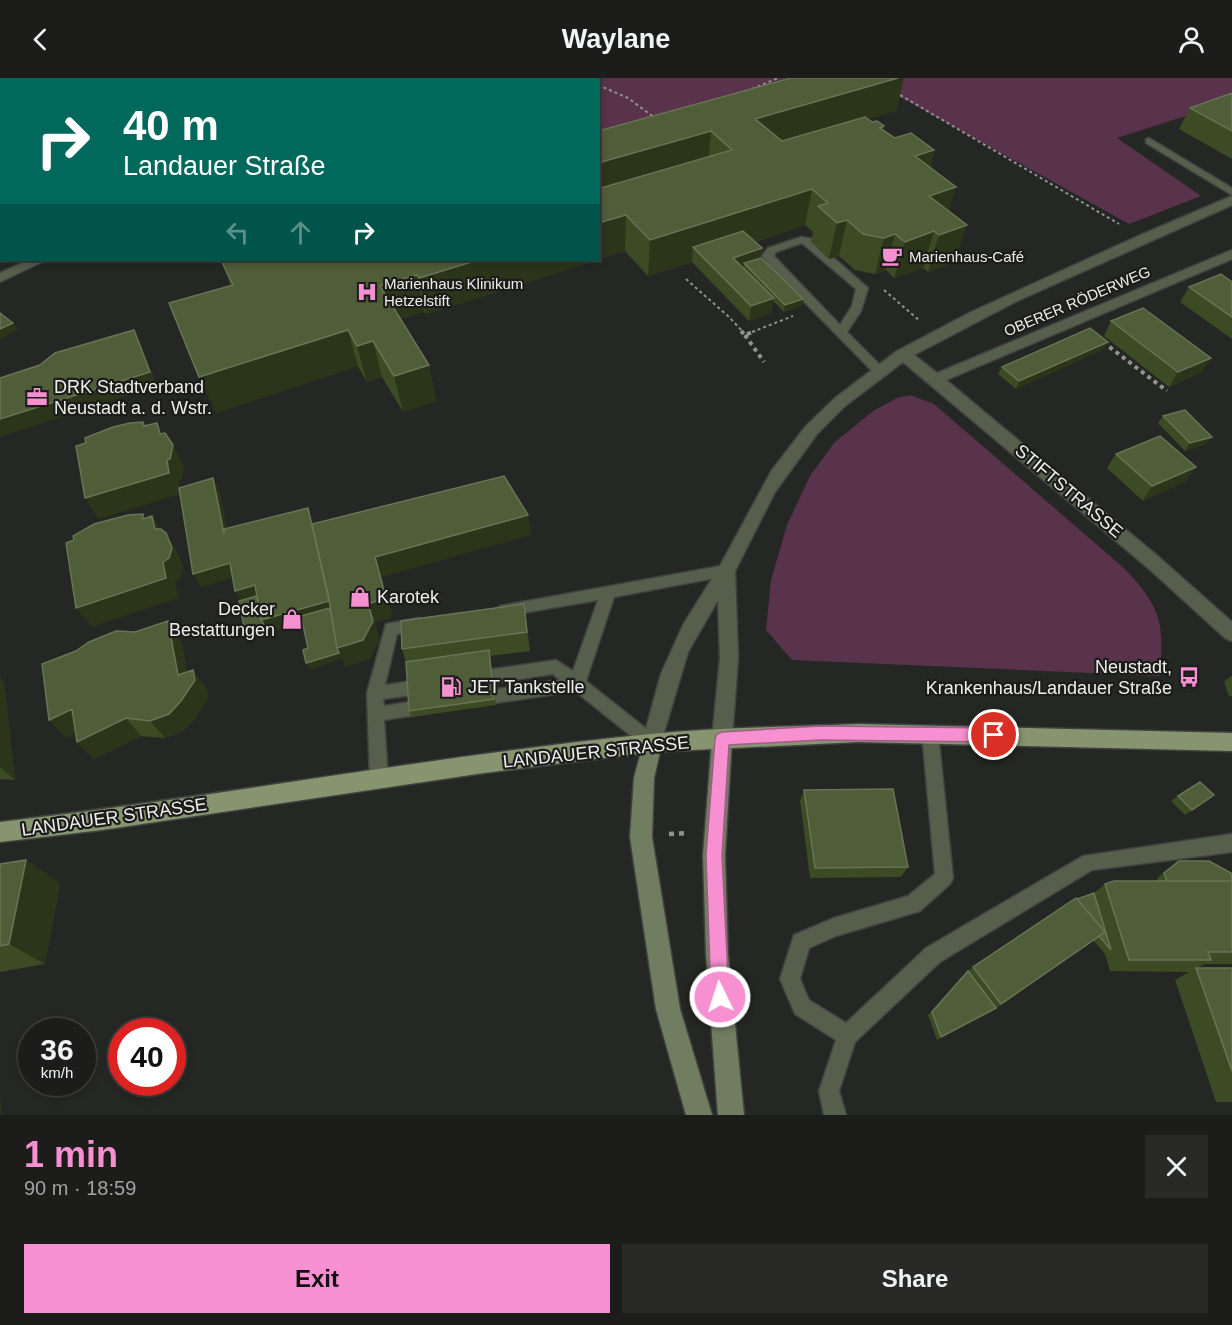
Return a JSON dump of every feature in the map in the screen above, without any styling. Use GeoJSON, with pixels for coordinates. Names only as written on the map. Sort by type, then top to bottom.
{"type":"FeatureCollection","features":[{"type":"Feature","properties":{"kind":"main road","name":"LANDAUER STRASSE"},"geometry":{"type":"LineString","coordinates":[[0,832],[92,822],[380,779],[652,744],[820,733],[930,733],[1232,742]]}},
{"type":"Feature","properties":{"kind":"street"},"geometry":{"type":"LineString","coordinates":[[699,1115],[668,1009],[641,837],[644,778],[661,705],[679,652],[726,571],[761,502],[786,461],[810,432],[847,397],[902,354],[936,335],[1143,238],[1232,200]]}},
{"type":"Feature","properties":{"kind":"street","name":"OBERER RÖDERWEG"},"geometry":{"type":"LineString","coordinates":[[935,379],[1232,254]]}},
{"type":"Feature","properties":{"kind":"street"},"geometry":{"type":"LineString","coordinates":[[0,278],[37,261]]}},
{"type":"Feature","properties":{"kind":"street","name":"STIFTSTRASSE"},"geometry":{"type":"LineString","coordinates":[[902,354],[935,379],[1154,563],[1232,633]]}},
{"type":"Feature","properties":{"kind":"street"},"geometry":{"type":"LineString","coordinates":[[726,571],[729,658],[714,834],[717,954],[731,1115]]}},
{"type":"Feature","properties":{"kind":"lane"},"geometry":{"type":"LineString","coordinates":[[1149,141],[1232,192]]}},
{"type":"Feature","properties":{"kind":"lane"},"geometry":{"type":"LineString","coordinates":[[841,331],[855,313],[860,302],[862,288],[808,241],[801,240],[772,249],[768,256],[779,270],[879,371]]}},
{"type":"Feature","properties":{"kind":"lane"},"geometry":{"type":"LineString","coordinates":[[494,612],[726,571]]}},
{"type":"Feature","properties":{"kind":"lane"},"geometry":{"type":"LineString","coordinates":[[577,684],[608,592]]}},
{"type":"Feature","properties":{"kind":"lane"},"geometry":{"type":"LineString","coordinates":[[380,779],[375,693],[391,629],[437,621]]}},
{"type":"Feature","properties":{"kind":"lane"},"geometry":{"type":"LineString","coordinates":[[375,693],[556,668],[652,744]]}},
{"type":"Feature","properties":{"kind":"lane"},"geometry":{"type":"LineString","coordinates":[[376,714],[577,684]]}},
{"type":"Feature","properties":{"kind":"lane"},"geometry":{"type":"LineString","coordinates":[[847,1036],[802,1007],[790,979],[801,942],[834,927],[913,904],[944,878],[930,733]]}},
{"type":"Feature","properties":{"kind":"lane"},"geometry":{"type":"LineString","coordinates":[[835,1115],[829,1091],[847,1036],[933,955],[1089,862],[1232,843]]}},
{"type":"Feature","properties":{"kind":"path"},"geometry":{"type":"LineString","coordinates":[[758,96],[749,91],[778,78]]}},
{"type":"Feature","properties":{"kind":"path"},"geometry":{"type":"LineString","coordinates":[[600,85],[608,87],[648,111],[655,118],[643,121]]}},
{"type":"Feature","properties":{"kind":"path"},"geometry":{"type":"LineString","coordinates":[[892,90],[1143,238]]}},
{"type":"Feature","properties":{"kind":"path"},"geometry":{"type":"LineString","coordinates":[[686,279],[729,317]]}},
{"type":"Feature","properties":{"kind":"path"},"geometry":{"type":"LineString","coordinates":[[879,286],[936,335]]}},
{"type":"Feature","properties":{"kind":"path"},"geometry":{"type":"LineString","coordinates":[[1076,321],[1167,391]]}},
{"type":"Feature","properties":{"kind":"path"},"geometry":{"type":"LineString","coordinates":[[745,335],[764,362]]}},
{"type":"Feature","properties":{"kind":"path"},"geometry":{"type":"LineString","coordinates":[[641,837],[682,833],[714,834]]}},
{"type":"Feature","properties":{"kind":"shaded area"},"geometry":{"type":"Polygon","coordinates":[[[600,78],[865,78],[600,152],[600,78]]]}},
{"type":"Feature","properties":{"kind":"shaded area"},"geometry":{"type":"Polygon","coordinates":[[[866,78],[1232,78],[1232,101],[1117,138],[1201,196],[1129,224],[866,78]]]}},
{"type":"Feature","properties":{"kind":"shaded area"},"geometry":{"type":"Polygon","coordinates":[[[910,395],[934,404],[1125,569],[1147,595],[1158,617],[1161,642],[1160,676],[792,660],[766,630],[771,580],[787,525],[810,476],[834,443],[873,411],[897,398],[910,395]]]}},
{"type":"Feature","properties":{"kind":"building"},"geometry":{"type":"Polygon","coordinates":[[[791,78],[898,78],[755,119],[782,141],[865,117],[872,122],[877,121],[884,126],[880,128],[895,138],[911,133],[934,150],[915,156],[956,187],[929,196],[967,225],[939,235],[934,231],[905,242],[895,234],[884,238],[863,234],[847,220],[837,223],[818,206],[828,203],[812,189],[650,240],[626,215],[600,222],[600,187],[732,150],[711,131],[600,162],[600,130],[791,78]]]}},
{"type":"Feature","properties":{"kind":"building"},"geometry":{"type":"Polygon","coordinates":[[[1232,93],[1232,131],[1190,108],[1232,93]]]}},
{"type":"Feature","properties":{"kind":"building"},"geometry":{"type":"Polygon","coordinates":[[[743,231],[762,248],[733,258],[774,298],[751,306],[693,247],[743,231]]]}},
{"type":"Feature","properties":{"kind":"building"},"geometry":{"type":"Polygon","coordinates":[[[761,258],[803,299],[785,305],[744,263],[761,258]]]}},
{"type":"Feature","properties":{"kind":"building"},"geometry":{"type":"Polygon","coordinates":[[[221,261],[475,261],[419,278],[417,275],[380,286],[429,365],[394,376],[373,341],[357,346],[348,330],[199,377],[169,303],[233,285],[221,261]]]}},
{"type":"Feature","properties":{"kind":"building"},"geometry":{"type":"Polygon","coordinates":[[[1221,274],[1232,282],[1232,317],[1189,287],[1221,274]]]}},
{"type":"Feature","properties":{"kind":"building"},"geometry":{"type":"Polygon","coordinates":[[[1143,308],[1211,358],[1178,372],[1111,321],[1143,308]]]}},
{"type":"Feature","properties":{"kind":"building"},"geometry":{"type":"Polygon","coordinates":[[[0,313],[13,323],[0,329],[0,313]]]}},
{"type":"Feature","properties":{"kind":"building"},"geometry":{"type":"Polygon","coordinates":[[[1090,328],[1108,342],[1019,381],[1002,367],[1090,328]]]}},
{"type":"Feature","properties":{"kind":"building"},"geometry":{"type":"Polygon","coordinates":[[[134,330],[150,372],[0,419],[0,378],[40,365],[55,353],[134,330]]]}},
{"type":"Feature","properties":{"kind":"building"},"geometry":{"type":"Polygon","coordinates":[[[1185,410],[1212,437],[1190,443],[1163,416],[1185,410]]]}},
{"type":"Feature","properties":{"kind":"building"},"geometry":{"type":"Polygon","coordinates":[[[143,422],[144,426],[157,423],[160,434],[165,433],[173,445],[170,459],[167,460],[169,473],[85,498],[76,446],[86,443],[85,438],[113,427],[143,422]]]}},
{"type":"Feature","properties":{"kind":"building"},"geometry":{"type":"Polygon","coordinates":[[[1160,436],[1196,467],[1152,486],[1116,454],[1160,436]]]}},
{"type":"Feature","properties":{"kind":"building","name":"Karotek"},"geometry":{"type":"Polygon","coordinates":[[[504,476],[528,515],[375,557],[386,598],[368,604],[373,621],[363,640],[337,648],[328,594],[312,524],[504,476]]]}},
{"type":"Feature","properties":{"kind":"building"},"geometry":{"type":"Polygon","coordinates":[[[213,478],[224,534],[224,529],[308,508],[329,601],[261,620],[255,585],[235,591],[230,563],[193,574],[179,488],[213,478]]]}},
{"type":"Feature","properties":{"kind":"building"},"geometry":{"type":"Polygon","coordinates":[[[143,514],[143,519],[152,516],[155,529],[161,529],[166,533],[172,548],[169,558],[163,562],[166,578],[76,608],[66,543],[74,540],[73,536],[94,524],[128,515],[143,514]]]}},
{"type":"Feature","properties":{"kind":"building"},"geometry":{"type":"Polygon","coordinates":[[[257,596],[261,620],[265,626],[245,632],[239,601],[257,596]]]}},
{"type":"Feature","properties":{"kind":"building"},"geometry":{"type":"Polygon","coordinates":[[[524,604],[527,632],[402,649],[401,621],[524,604]]]}},
{"type":"Feature","properties":{"kind":"building"},"geometry":{"type":"Polygon","coordinates":[[[330,608],[339,653],[306,663],[303,650],[308,648],[301,616],[330,608]]]}},
{"type":"Feature","properties":{"kind":"building"},"geometry":{"type":"Polygon","coordinates":[[[168,621],[178,675],[193,670],[195,680],[169,714],[150,721],[126,718],[77,742],[72,709],[49,720],[42,664],[76,651],[89,642],[116,631],[135,632],[168,621]]]}},
{"type":"Feature","properties":{"kind":"building","name":"JET Tankstelle"},"geometry":{"type":"Polygon","coordinates":[[[489,650],[494,699],[409,711],[406,662],[489,650]]]}},
{"type":"Feature","properties":{"kind":"building"},"geometry":{"type":"Polygon","coordinates":[[[1200,782],[1214,795],[1192,810],[1178,796],[1200,782]]]}},
{"type":"Feature","properties":{"kind":"building"},"geometry":{"type":"Polygon","coordinates":[[[893,789],[908,867],[815,868],[804,790],[893,789]]]}},
{"type":"Feature","properties":{"kind":"building"},"geometry":{"type":"Polygon","coordinates":[[[26,860],[9,944],[0,946],[0,864],[26,860]]]}},
{"type":"Feature","properties":{"kind":"building"},"geometry":{"type":"Polygon","coordinates":[[[1179,861],[1209,861],[1231,873],[1232,881],[1167,881],[1164,873],[1179,861]]]}},
{"type":"Feature","properties":{"kind":"building"},"geometry":{"type":"Polygon","coordinates":[[[1114,881],[1232,881],[1232,952],[1208,952],[1211,960],[1129,960],[1105,884],[1114,881]]]}},
{"type":"Feature","properties":{"kind":"building"},"geometry":{"type":"Polygon","coordinates":[[[1094,893],[1111,950],[1099,936],[1105,932],[1077,899],[1094,893]]]}},
{"type":"Feature","properties":{"kind":"building"},"geometry":{"type":"Polygon","coordinates":[[[1076,898],[1105,932],[1001,1004],[973,967],[1076,898]]]}},
{"type":"Feature","properties":{"kind":"building"},"geometry":{"type":"Polygon","coordinates":[[[1196,968],[1232,968],[1232,1071],[1196,968]]]}},
{"type":"Feature","properties":{"kind":"building"},"geometry":{"type":"Polygon","coordinates":[[[968,971],[996,1008],[941,1037],[932,1012],[968,971]]]}},
{"type":"Feature","properties":{"kind":"place","name":"Marienhaus-Café"},"geometry":{"type":"Point","coordinates":[892,256]}},
{"type":"Feature","properties":{"kind":"place","name":"Marienhaus Klinikum Hetzelstift"},"geometry":{"type":"Point","coordinates":[367,292]}},
{"type":"Feature","properties":{"kind":"place","name":"DRK Stadtverband Neustadt a. d. Wstr."},"geometry":{"type":"Point","coordinates":[37,397]}},
{"type":"Feature","properties":{"kind":"place","name":"Karotek"},"geometry":{"type":"Point","coordinates":[360,597]}},
{"type":"Feature","properties":{"kind":"place","name":"Decker Bestattungen"},"geometry":{"type":"Point","coordinates":[292,619]}},
{"type":"Feature","properties":{"kind":"place","name":"Neustadt, Krankenhaus/Landauer Straße"},"geometry":{"type":"Point","coordinates":[1189,677]}},
{"type":"Feature","properties":{"kind":"place","name":"JET Tankstelle"},"geometry":{"type":"Point","coordinates":[451,687]}},
{"type":"Feature","properties":{"kind":"route"},"geometry":{"type":"LineString","coordinates":[[720,997],[714,834],[722,739],[820,733],[994,735]]}}]}
